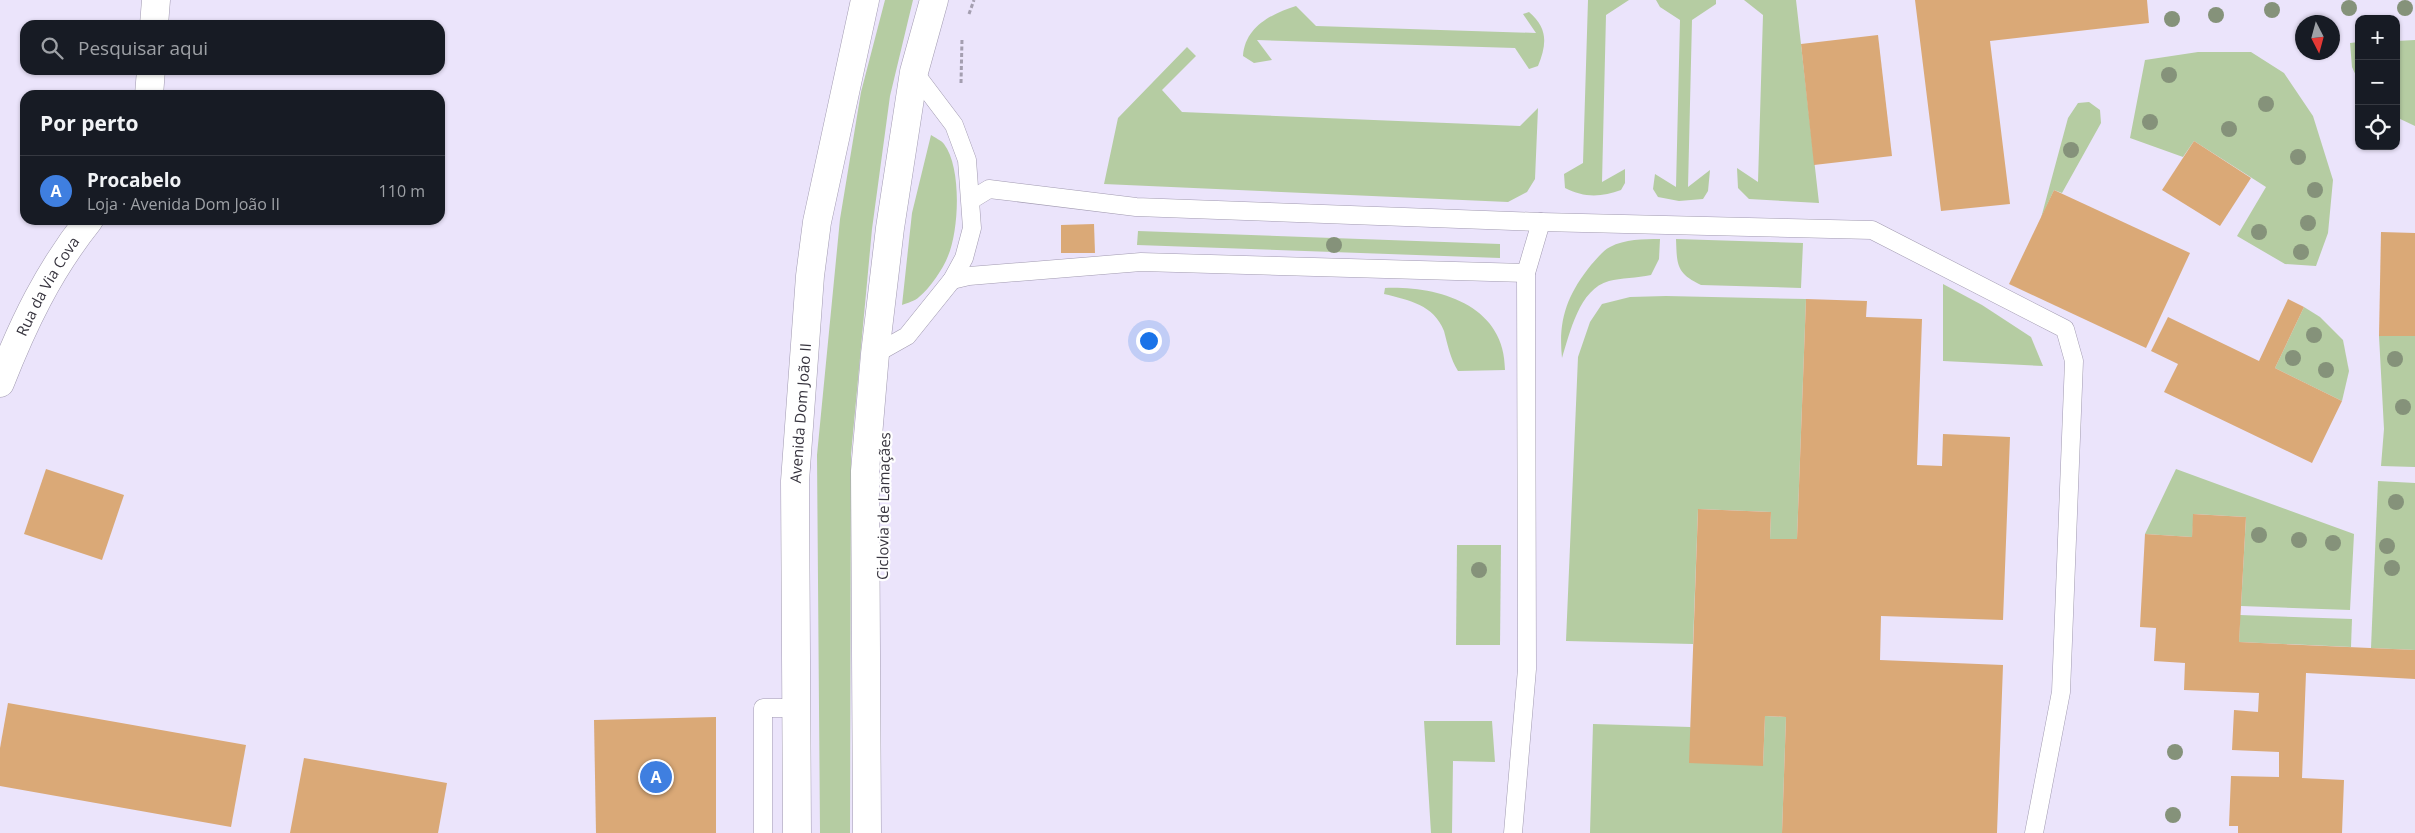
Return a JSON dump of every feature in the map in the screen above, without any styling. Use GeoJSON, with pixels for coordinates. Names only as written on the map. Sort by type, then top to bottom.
{"type":"FeatureCollection","features":[{"type":"Feature","properties":{"kind":"main road"},"geometry":{"type":"LineString","coordinates":[[154,20],[156,0]]}},
{"type":"Feature","properties":{"kind":"main road","name":"Avenida Dom João II"},"geometry":{"type":"LineString","coordinates":[[797,833],[795,481],[810,276],[817,222],[864,0]]}},
{"type":"Feature","properties":{"kind":"main road"},"geometry":{"type":"LineString","coordinates":[[867,833],[865,471],[875,354],[890,228],[914,72],[934,0]]}},
{"type":"Feature","properties":{"kind":"main road"},"geometry":{"type":"LineString","coordinates":[[149,90],[151,75]]}},
{"type":"Feature","properties":{"kind":"main road","name":"Rua da Via Cova"},"geometry":{"type":"LineString","coordinates":[[0,383],[21,328],[67,248],[85,225]]}},
{"type":"Feature","properties":{"kind":"lane"},"geometry":{"type":"LineString","coordinates":[[875,354],[907,336],[952,280],[964,258],[972,228],[967,160],[954,125],[914,72]]}},
{"type":"Feature","properties":{"kind":"lane"},"geometry":{"type":"LineString","coordinates":[[971,200],[989,189],[1136,206],[1541,222],[1872,230],[2065,329],[2074,361],[2061,692],[2034,833]]}},
{"type":"Feature","properties":{"kind":"lane"},"geometry":{"type":"LineString","coordinates":[[1513,833],[1527,669],[1526,273],[1541,222]]}},
{"type":"Feature","properties":{"kind":"lane"},"geometry":{"type":"LineString","coordinates":[[952,280],[969,276],[1141,262],[1526,273]]}},
{"type":"Feature","properties":{"kind":"lane"},"geometry":{"type":"LineString","coordinates":[[763,833],[763,708],[796,708]]}},
{"type":"Feature","properties":{"kind":"path"},"geometry":{"type":"LineString","coordinates":[[968,18],[974,0]]}},
{"type":"Feature","properties":{"kind":"path"},"geometry":{"type":"LineString","coordinates":[[960,84],[962,37]]}},
{"type":"Feature","properties":{"kind":"green space"},"geometry":{"type":"Polygon","coordinates":[[[885,0],[913,0],[890,96],[872,229],[851,455],[850,833],[820,833],[817,455],[840,219],[861,92],[885,0]]]}},
{"type":"Feature","properties":{"kind":"green space"},"geometry":{"type":"Polygon","coordinates":[[[1588,0],[1629,0],[1606,15],[1602,182],[1625,169],[1625,183],[1621,190],[1600,195],[1579,194],[1565,188],[1564,174],[1583,163],[1588,0]]]}},
{"type":"Feature","properties":{"kind":"green space"},"geometry":{"type":"Polygon","coordinates":[[[1656,0],[1716,0],[1716,4],[1692,20],[1688,187],[1710,170],[1708,191],[1703,199],[1679,201],[1658,197],[1653,189],[1655,174],[1676,187],[1680,20],[1660,7],[1656,0]]]}},
{"type":"Feature","properties":{"kind":"green space"},"geometry":{"type":"Polygon","coordinates":[[[1744,0],[1796,0],[1819,203],[1749,199],[1738,188],[1737,168],[1758,182],[1763,15],[1744,0]]]}},
{"type":"Feature","properties":{"kind":"green space"},"geometry":{"type":"Polygon","coordinates":[[[1296,6],[1316,26],[1536,33],[1523,14],[1529,12],[1543,30],[1543,51],[1538,66],[1529,69],[1515,48],[1257,40],[1272,60],[1254,63],[1243,56],[1249,37],[1261,23],[1277,13],[1296,6]]]}},
{"type":"Feature","properties":{"kind":"green space"},"geometry":{"type":"Polygon","coordinates":[[[2415,40],[2415,126],[2400,119],[2400,41],[2415,40]]]}},
{"type":"Feature","properties":{"kind":"green space"},"geometry":{"type":"Polygon","coordinates":[[[2355,42],[2355,73],[2352,67],[2350,43],[2355,42]]]}},
{"type":"Feature","properties":{"kind":"green space"},"geometry":{"type":"Polygon","coordinates":[[[1187,47],[1196,56],[1162,90],[1182,112],[1520,126],[1538,108],[1535,179],[1527,192],[1508,202],[1104,184],[1118,118],[1187,47]]]}},
{"type":"Feature","properties":{"kind":"green space"},"geometry":{"type":"Polygon","coordinates":[[[2198,52],[2251,52],[2284,73],[2313,116],[2333,180],[2328,233],[2316,266],[2285,264],[2237,236],[2266,187],[2194,141],[2183,157],[2130,138],[2145,60],[2198,52]]]}},
{"type":"Feature","properties":{"kind":"green space"},"geometry":{"type":"Polygon","coordinates":[[[2089,102],[2100,110],[2101,123],[2062,193],[2054,190],[2041,218],[2068,118],[2078,103],[2089,102]]]}},
{"type":"Feature","properties":{"kind":"green space"},"geometry":{"type":"Polygon","coordinates":[[[931,135],[944,144],[954,168],[957,199],[955,231],[948,256],[936,278],[917,298],[902,305],[912,213],[931,135]]]}},
{"type":"Feature","properties":{"kind":"green space"},"geometry":{"type":"Polygon","coordinates":[[[1138,231],[1500,244],[1500,258],[1137,245],[1138,231]]]}},
{"type":"Feature","properties":{"kind":"green space"},"geometry":{"type":"Polygon","coordinates":[[[1660,239],[1659,259],[1651,275],[1609,281],[1590,293],[1577,313],[1562,358],[1561,332],[1566,308],[1576,287],[1591,265],[1604,251],[1616,244],[1634,240],[1660,239]]]}},
{"type":"Feature","properties":{"kind":"green space"},"geometry":{"type":"Polygon","coordinates":[[[1676,239],[1803,243],[1801,288],[1701,285],[1682,272],[1678,262],[1676,239]]]}},
{"type":"Feature","properties":{"kind":"green space"},"geometry":{"type":"Polygon","coordinates":[[[1943,284],[1982,305],[2031,337],[2043,366],[1943,361],[1943,284]]]}},
{"type":"Feature","properties":{"kind":"green space"},"geometry":{"type":"Polygon","coordinates":[[[1385,288],[1427,291],[1447,296],[1465,304],[1481,315],[1494,329],[1502,348],[1505,370],[1458,371],[1451,357],[1444,331],[1434,315],[1411,301],[1384,294],[1385,288]]]}},
{"type":"Feature","properties":{"kind":"green space"},"geometry":{"type":"Polygon","coordinates":[[[1630,297],[1806,299],[1797,539],[1770,539],[1771,512],[1698,509],[1693,644],[1566,641],[1578,357],[1590,322],[1602,304],[1630,297]]]}},
{"type":"Feature","properties":{"kind":"green space"},"geometry":{"type":"Polygon","coordinates":[[[2304,307],[2320,317],[2343,340],[2349,371],[2342,401],[2275,368],[2304,307]]]}},
{"type":"Feature","properties":{"kind":"green space"},"geometry":{"type":"Polygon","coordinates":[[[2379,336],[2415,336],[2415,467],[2381,466],[2384,429],[2379,336]]]}},
{"type":"Feature","properties":{"kind":"green space"},"geometry":{"type":"Polygon","coordinates":[[[2176,469],[2354,534],[2350,610],[2241,606],[2246,517],[2194,514],[2192,537],[2145,534],[2176,469]]]}},
{"type":"Feature","properties":{"kind":"green space"},"geometry":{"type":"Polygon","coordinates":[[[2378,481],[2415,483],[2415,650],[2371,648],[2378,481]]]}},
{"type":"Feature","properties":{"kind":"green space"},"geometry":{"type":"Polygon","coordinates":[[[1457,545],[1501,545],[1500,645],[1456,645],[1457,545]]]}},
{"type":"Feature","properties":{"kind":"green space"},"geometry":{"type":"Polygon","coordinates":[[[2240,615],[2352,619],[2351,647],[2239,642],[2240,615]]]}},
{"type":"Feature","properties":{"kind":"green space"},"geometry":{"type":"Polygon","coordinates":[[[1765,716],[1786,717],[1782,833],[1590,833],[1593,724],[1690,727],[1763,765],[1765,716]]]}},
{"type":"Feature","properties":{"kind":"green space"},"geometry":{"type":"Polygon","coordinates":[[[1424,721],[1492,721],[1495,762],[1453,761],[1452,833],[1431,833],[1424,721]]]}},
{"type":"Feature","properties":{"kind":"building"},"geometry":{"type":"Polygon","coordinates":[[[1915,0],[2147,0],[2149,23],[1990,41],[2010,204],[1941,211],[1915,0]]]}},
{"type":"Feature","properties":{"kind":"building"},"geometry":{"type":"Polygon","coordinates":[[[1878,35],[1892,156],[1814,165],[1801,44],[1878,35]]]}},
{"type":"Feature","properties":{"kind":"building"},"geometry":{"type":"Polygon","coordinates":[[[2194,141],[2251,178],[2220,226],[2162,190],[2194,141]]]}},
{"type":"Feature","properties":{"kind":"building"},"geometry":{"type":"Polygon","coordinates":[[[2054,190],[2190,253],[2146,348],[2009,284],[2054,190]]]}},
{"type":"Feature","properties":{"kind":"building"},"geometry":{"type":"Polygon","coordinates":[[[1094,224],[1095,253],[1061,253],[1061,225],[1094,224]]]}},
{"type":"Feature","properties":{"kind":"building"},"geometry":{"type":"Polygon","coordinates":[[[2381,232],[2415,233],[2415,336],[2379,336],[2381,232]]]}},
{"type":"Feature","properties":{"kind":"building"},"geometry":{"type":"Polygon","coordinates":[[[1806,299],[1867,301],[1866,317],[1922,319],[1917,465],[1942,466],[1943,434],[2010,437],[2003,620],[1881,616],[1880,660],[2003,665],[1997,833],[1782,833],[1786,717],[1765,716],[1763,766],[1689,763],[1698,509],[1771,512],[1770,539],[1797,539],[1806,299]]]}},
{"type":"Feature","properties":{"kind":"building"},"geometry":{"type":"Polygon","coordinates":[[[2288,299],[2304,307],[2275,368],[2342,401],[2312,463],[2164,392],[2178,364],[2151,351],[2168,317],[2259,361],[2288,299]]]}},
{"type":"Feature","properties":{"kind":"building"},"geometry":{"type":"Polygon","coordinates":[[[46,469],[124,495],[102,560],[24,534],[46,469]]]}},
{"type":"Feature","properties":{"kind":"building"},"geometry":{"type":"Polygon","coordinates":[[[2193,514],[2246,517],[2239,642],[2415,650],[2415,679],[2306,673],[2302,778],[2344,780],[2342,833],[2238,833],[2238,826],[2229,826],[2231,776],[2279,777],[2279,752],[2232,750],[2234,710],[2258,712],[2259,693],[2184,690],[2185,663],[2154,661],[2156,628],[2140,627],[2145,534],[2192,537],[2193,514]]]}},
{"type":"Feature","properties":{"kind":"building"},"geometry":{"type":"Polygon","coordinates":[[[8,703],[246,745],[231,827],[0,786],[0,748],[8,703]]]}},
{"type":"Feature","properties":{"kind":"building"},"geometry":{"type":"Polygon","coordinates":[[[716,717],[716,833],[596,833],[594,720],[716,717]]]}},
{"type":"Feature","properties":{"kind":"building"},"geometry":{"type":"Polygon","coordinates":[[[304,758],[447,783],[438,833],[290,833],[304,758]]]}},
{"type":"Feature","properties":{"kind":"place","name":"Procabelo"},"geometry":{"type":"Point","coordinates":[656,777]}}]}
